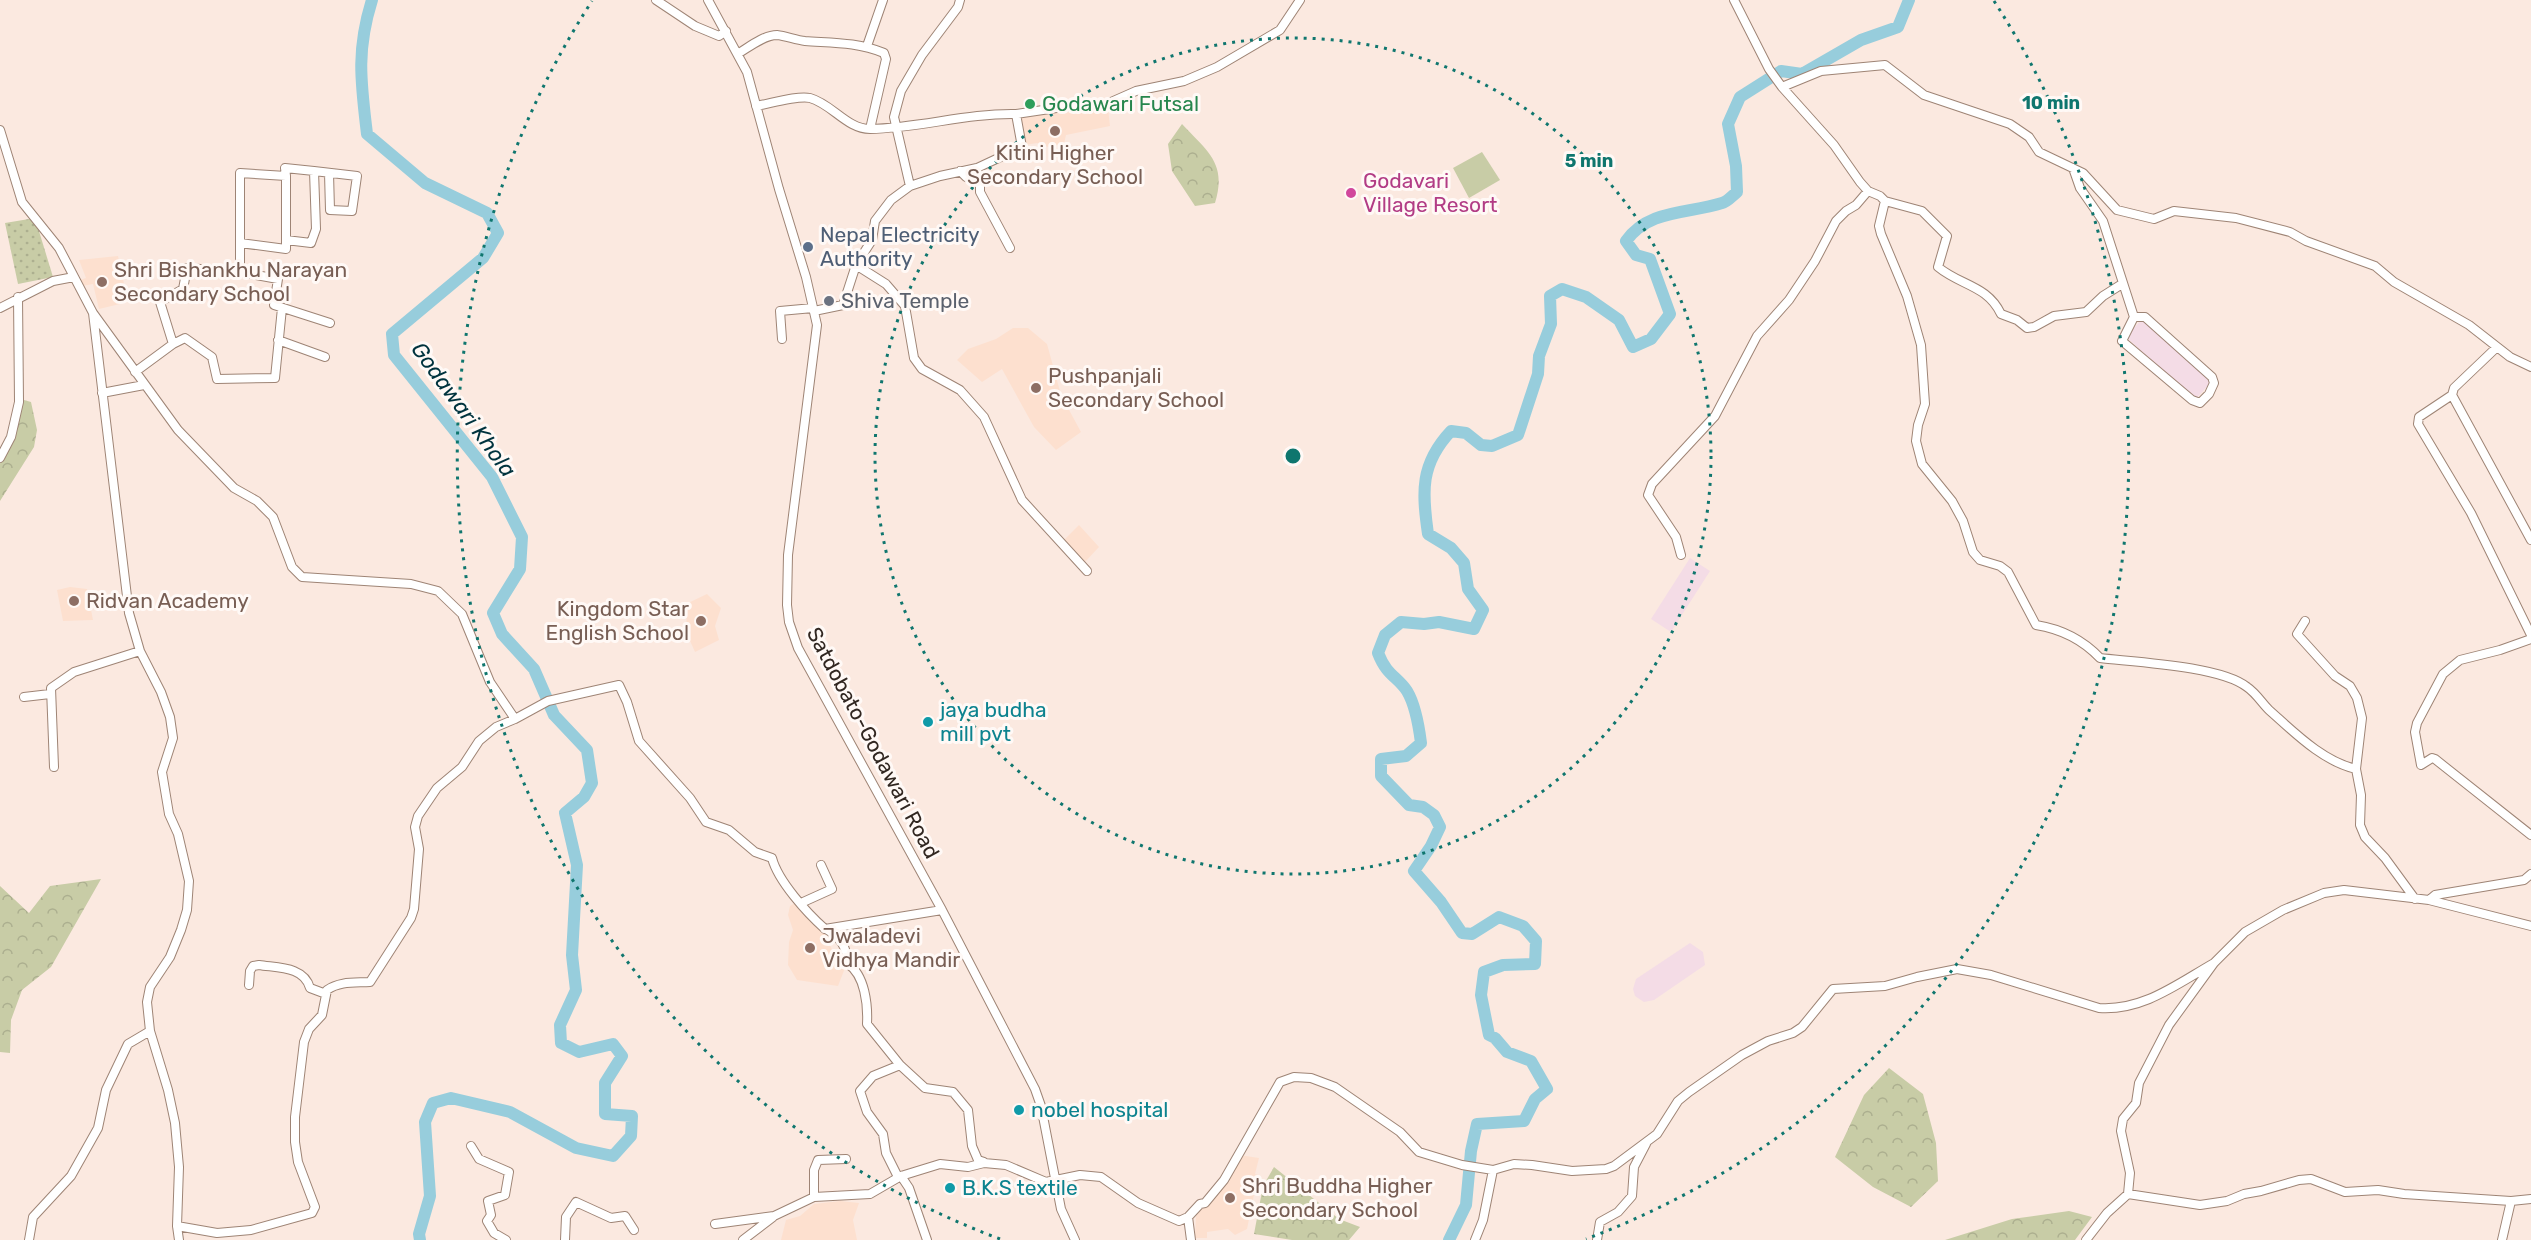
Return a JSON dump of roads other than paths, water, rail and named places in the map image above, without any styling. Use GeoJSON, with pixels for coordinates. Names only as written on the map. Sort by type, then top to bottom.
{"type":"FeatureCollection","features":[{"type":"Feature","properties":{"kind":"street"},"geometry":{"type":"LineString","coordinates":[[656,0],[695,26],[719,36],[726,31]]}},
{"type":"Feature","properties":{"kind":"street","name":"Satdobato-Godawari Road"},"geometry":{"type":"LineString","coordinates":[[708,0],[739,53],[747,72],[814,310],[816,339],[786,583],[789,622],[798,648],[942,909],[1035,1089],[1041,1106],[1061,1209],[1075,1240]]}},
{"type":"Feature","properties":{"kind":"street"},"geometry":{"type":"LineString","coordinates":[[867,46],[883,0]]}},
{"type":"Feature","properties":{"kind":"street"},"geometry":{"type":"LineString","coordinates":[[910,186],[894,117],[901,91],[922,55],[958,7],[960,0]]}},
{"type":"Feature","properties":{"kind":"street"},"geometry":{"type":"LineString","coordinates":[[756,106],[808,98],[826,106],[857,128],[870,129],[984,114],[1016,114],[1063,107],[1102,106],[1136,91],[1184,81],[1217,67],[1280,30],[1299,0]]}},
{"type":"Feature","properties":{"kind":"street"},"geometry":{"type":"LineString","coordinates":[[1734,0],[1769,69],[1780,85],[1834,145],[1868,191],[1880,196],[1884,201],[1922,211],[1947,236],[1938,267],[1949,276],[1994,300],[2001,314],[2017,320],[2027,328],[2034,327],[2054,316],[2086,312],[2103,296],[2122,284]]}},
{"type":"Feature","properties":{"kind":"street"},"geometry":{"type":"LineString","coordinates":[[739,53],[777,35],[805,41],[834,41],[867,46],[887,57],[870,129]]}},
{"type":"Feature","properties":{"kind":"street"},"geometry":{"type":"LineString","coordinates":[[1780,85],[1821,72],[1885,65],[1924,95],[2010,124],[2029,137],[2039,152],[2084,173],[2117,210],[2154,219],[2174,211],[2236,218],[2290,232],[2306,241],[2375,266],[2394,282],[2469,325],[2510,357],[2531,367]]}},
{"type":"Feature","properties":{"kind":"street"},"geometry":{"type":"LineString","coordinates":[[782,339],[780,311],[814,310],[843,305],[856,265],[872,240],[875,221],[891,200],[910,186],[977,168],[1022,147],[1016,114]]}},
{"type":"Feature","properties":{"kind":"street"},"geometry":{"type":"LineString","coordinates":[[0,130],[22,202],[59,248],[93,313],[178,430],[234,488],[257,501],[273,517],[292,567],[302,577],[411,584],[438,591],[462,614],[490,682],[518,716]]}},
{"type":"Feature","properties":{"kind":"street"},"geometry":{"type":"LineString","coordinates":[[240,243],[286,249],[285,168],[357,176],[352,211],[330,210],[329,173]]}},
{"type":"Feature","properties":{"kind":"street"},"geometry":{"type":"LineString","coordinates":[[2073,168],[2080,188],[2103,221],[2134,317],[2122,341],[2192,400],[2200,403],[2209,394],[2214,383],[2212,377],[2145,317],[2134,317]]}},
{"type":"Feature","properties":{"kind":"street"},"geometry":{"type":"LineString","coordinates":[[286,240],[311,243],[316,229],[314,171]]}},
{"type":"Feature","properties":{"kind":"street"},"geometry":{"type":"LineString","coordinates":[[960,171],[966,177],[980,183],[980,192],[1010,248]]}},
{"type":"Feature","properties":{"kind":"street"},"geometry":{"type":"LineString","coordinates":[[240,272],[240,174],[286,176]]}},
{"type":"Feature","properties":{"kind":"street"},"geometry":{"type":"LineString","coordinates":[[1681,555],[1676,537],[1648,495],[1652,484],[1715,416],[1757,336],[1789,300],[1815,261],[1836,221],[1846,211],[1856,206],[1868,191]]}},
{"type":"Feature","properties":{"kind":"street"},"geometry":{"type":"LineString","coordinates":[[1884,201],[1879,226],[1881,234],[1907,297],[1921,345],[1925,404],[1917,431],[1918,452],[1922,464],[1952,501],[1963,521],[1973,552],[1980,560],[2000,566],[2007,572],[2036,625],[2049,627],[2075,637],[2088,645],[2100,658],[2185,668],[2237,680],[2323,754],[2334,761],[2356,769]]}},
{"type":"Feature","properties":{"kind":"street"},"geometry":{"type":"LineString","coordinates":[[856,265],[886,284],[905,306],[914,358],[922,369],[960,390],[984,417],[1022,500],[1087,571]]}},
{"type":"Feature","properties":{"kind":"street"},"geometry":{"type":"LineString","coordinates":[[173,344],[160,302],[183,289],[187,268],[240,272],[278,279],[274,305],[330,322]]}},
{"type":"Feature","properties":{"kind":"street"},"geometry":{"type":"LineString","coordinates":[[0,308],[18,297],[40,290],[53,281],[74,277]]}},
{"type":"Feature","properties":{"kind":"street"},"geometry":{"type":"LineString","coordinates":[[0,458],[11,436],[19,402],[18,297]]}},
{"type":"Feature","properties":{"kind":"street"},"geometry":{"type":"LineString","coordinates":[[135,372],[185,338],[212,357],[217,379],[275,378],[282,308]]}},
{"type":"Feature","properties":{"kind":"street"},"geometry":{"type":"LineString","coordinates":[[93,313],[129,613],[140,651],[161,692],[170,717],[173,738],[162,772],[168,814],[178,834],[189,881],[187,910],[181,930],[170,957],[150,987],[147,1002],[150,1032],[168,1090],[175,1123],[179,1167],[177,1226],[179,1240]]}},
{"type":"Feature","properties":{"kind":"street"},"geometry":{"type":"LineString","coordinates":[[278,340],[325,357]]}},
{"type":"Feature","properties":{"kind":"street"},"geometry":{"type":"LineString","coordinates":[[2497,347],[2454,388],[2452,395],[2420,417],[2418,424],[2471,513],[2531,637],[2500,650],[2460,660],[2443,674],[2417,723],[2415,732],[2421,765],[2434,759],[2531,835]]}},
{"type":"Feature","properties":{"kind":"street"},"geometry":{"type":"LineString","coordinates":[[102,393],[144,385]]}},
{"type":"Feature","properties":{"kind":"street"},"geometry":{"type":"LineString","coordinates":[[2452,395],[2531,540]]}},
{"type":"Feature","properties":{"kind":"street"},"geometry":{"type":"LineString","coordinates":[[2305,621],[2297,634],[2335,676],[2350,686],[2357,698],[2362,718],[2356,769],[2361,795],[2360,825],[2365,837],[2385,858],[2415,898]]}},
{"type":"Feature","properties":{"kind":"street"},"geometry":{"type":"LineString","coordinates":[[54,767],[51,688],[74,672],[140,651]]}},
{"type":"Feature","properties":{"kind":"street"},"geometry":{"type":"LineString","coordinates":[[177,1226],[217,1233],[251,1230],[312,1213],[315,1207],[298,1162],[295,1142],[295,1117],[304,1042],[309,1029],[322,1015],[326,993],[335,985],[370,982],[411,918],[414,909],[419,849],[415,827],[418,816],[437,788],[462,767],[479,741],[496,728],[548,701],[619,685],[627,702],[639,741],[690,798],[706,822],[729,830],[755,852],[772,858],[776,873],[811,916],[838,938],[848,952],[848,964],[853,967],[867,1002],[867,1024],[900,1065],[925,1088],[953,1092],[968,1110],[972,1146],[978,1160],[1005,1165],[1046,1182],[1080,1174],[1101,1177],[1138,1203],[1179,1221],[1188,1218],[1200,1204],[1205,1203],[1224,1180],[1280,1082],[1294,1077],[1311,1078],[1335,1087],[1400,1132],[1419,1152],[1462,1165],[1493,1170],[1514,1164],[1572,1171],[1606,1169],[1614,1166],[1664,1126],[1678,1101],[1689,1092],[1742,1055],[1768,1041],[1793,1033],[1833,990],[1885,986],[1917,976],[1957,969],[1991,975],[2099,1008],[2114,1009],[2150,1000],[2214,963]]}},
{"type":"Feature","properties":{"kind":"street"},"geometry":{"type":"LineString","coordinates":[[24,697],[50,694]]}},
{"type":"Feature","properties":{"kind":"street"},"geometry":{"type":"LineString","coordinates":[[801,903],[832,889],[821,865]]}},
{"type":"Feature","properties":{"kind":"street"},"geometry":{"type":"LineString","coordinates":[[2429,900],[2435,895],[2524,880],[2531,873]]}},
{"type":"Feature","properties":{"kind":"street"},"geometry":{"type":"LineString","coordinates":[[2086,1240],[2107,1213],[2128,1194],[2130,1173],[2121,1131],[2123,1119],[2136,1103],[2139,1083],[2169,1025],[2214,963],[2245,932],[2283,910],[2324,893],[2344,890],[2429,900],[2531,926]]}},
{"type":"Feature","properties":{"kind":"street"},"geometry":{"type":"LineString","coordinates":[[825,929],[942,909]]}},
{"type":"Feature","properties":{"kind":"street"},"geometry":{"type":"LineString","coordinates":[[249,985],[250,971],[253,966],[259,965],[293,971],[302,976],[310,988],[326,993]]}},
{"type":"Feature","properties":{"kind":"street"},"geometry":{"type":"LineString","coordinates":[[29,1240],[33,1217],[71,1176],[98,1128],[106,1090],[128,1044],[150,1032]]}},
{"type":"Feature","properties":{"kind":"street"},"geometry":{"type":"LineString","coordinates":[[900,1065],[873,1076],[860,1091],[867,1112],[883,1134],[886,1153],[909,1188],[927,1240]]}},
{"type":"Feature","properties":{"kind":"street"},"geometry":{"type":"LineString","coordinates":[[1597,1240],[1600,1222],[1626,1205],[1632,1196],[1634,1167],[1648,1140]]}},
{"type":"Feature","properties":{"kind":"street"},"geometry":{"type":"LineString","coordinates":[[471,1146],[478,1159],[509,1172],[506,1195],[488,1201],[491,1215],[487,1221],[494,1233],[506,1240]]}},
{"type":"Feature","properties":{"kind":"street"},"geometry":{"type":"LineString","coordinates":[[814,1197],[814,1170],[818,1160],[846,1159]]}},
{"type":"Feature","properties":{"kind":"street"},"geometry":{"type":"LineString","coordinates":[[743,1240],[774,1216],[814,1197],[870,1194],[900,1176],[940,1164],[968,1167],[984,1162]]}},
{"type":"Feature","properties":{"kind":"street"},"geometry":{"type":"LineString","coordinates":[[1476,1240],[1483,1220],[1493,1170]]}},
{"type":"Feature","properties":{"kind":"street"},"geometry":{"type":"LineString","coordinates":[[2128,1194],[2200,1205],[2227,1201],[2244,1194],[2311,1179],[2345,1192],[2378,1190],[2404,1194],[2511,1201],[2531,1199]]}},
{"type":"Feature","properties":{"kind":"street"},"geometry":{"type":"LineString","coordinates":[[2502,1240],[2511,1201]]}},
{"type":"Feature","properties":{"kind":"street"},"geometry":{"type":"LineString","coordinates":[[565,1240],[566,1217],[576,1202],[611,1218],[625,1216],[634,1230]]}},
{"type":"Feature","properties":{"kind":"street"},"geometry":{"type":"LineString","coordinates":[[715,1224],[774,1216]]}},
{"type":"Feature","properties":{"kind":"street"},"geometry":{"type":"LineString","coordinates":[[1188,1218],[1191,1240]]}},
{"type":"Feature","properties":{"kind":"waterway","name":"Godawari Khola"},"geometry":{"type":"LineString","coordinates":[[372,0],[364,35],[361,67],[367,134],[425,183],[487,213],[498,233],[483,258],[392,334],[394,355],[492,477],[522,537],[520,569],[493,613],[502,634],[534,669],[554,715],[587,750],[592,783],[584,797],[565,813],[577,865],[572,955],[576,990],[560,1025],[561,1043],[579,1052],[613,1044],[622,1056],[605,1083],[605,1114],[632,1116],[631,1136],[613,1156],[576,1148],[510,1112],[451,1098],[433,1103],[425,1122],[430,1196],[419,1234],[420,1240]]}},
{"type":"Feature","properties":{"kind":"waterway"},"geometry":{"type":"LineString","coordinates":[[1449,1240],[1466,1205],[1471,1151],[1477,1124],[1524,1121],[1535,1099],[1547,1089],[1531,1061],[1507,1052],[1495,1038],[1489,1035],[1481,995],[1484,972],[1503,965],[1535,964],[1536,941],[1523,926],[1499,917],[1472,934],[1462,933],[1441,902],[1414,871],[1431,846],[1440,827],[1434,815],[1423,807],[1409,805],[1381,776],[1381,759],[1406,756],[1421,743],[1413,703],[1407,691],[1385,667],[1378,653],[1385,635],[1401,622],[1424,624],[1439,622],[1474,629],[1483,610],[1468,589],[1464,563],[1451,548],[1428,534],[1424,492],[1433,455],[1451,431],[1466,433],[1481,445],[1492,446],[1518,435],[1538,374],[1539,356],[1551,324],[1550,296],[1562,289],[1586,297],[1619,320],[1633,347],[1651,339],[1670,314],[1650,259],[1636,255],[1626,241],[1646,223],[1670,214],[1724,202],[1737,192],[1736,166],[1728,124],[1740,97],[1781,71],[1802,74],[1861,40],[1898,27],[1909,0]]}},
{"type":"Feature","properties":{"kind":"place","name":"Godawari Futsal"},"geometry":{"type":"Point","coordinates":[1030,104]}},
{"type":"Feature","properties":{"kind":"place","name":"Kitini Higher Secondary School"},"geometry":{"type":"Point","coordinates":[1055,131]}},
{"type":"Feature","properties":{"kind":"place","name":"Godavari Village Resort"},"geometry":{"type":"Point","coordinates":[1351,193]}},
{"type":"Feature","properties":{"kind":"place","name":"Nepal Electricity Authority"},"geometry":{"type":"Point","coordinates":[808,247]}},
{"type":"Feature","properties":{"kind":"place","name":"Shri Bishankhu Narayan Secondary School"},"geometry":{"type":"Point","coordinates":[102,282]}},
{"type":"Feature","properties":{"kind":"place","name":"Shiva Temple"},"geometry":{"type":"Point","coordinates":[829,301]}},
{"type":"Feature","properties":{"kind":"place","name":"Pushpanjali Secondary School"},"geometry":{"type":"Point","coordinates":[1036,388]}},
{"type":"Feature","properties":{"kind":"place","name":"Ridvan Academy"},"geometry":{"type":"Point","coordinates":[74,601]}},
{"type":"Feature","properties":{"kind":"place","name":"Kingdom Star English School"},"geometry":{"type":"Point","coordinates":[701,621]}},
{"type":"Feature","properties":{"kind":"place","name":"jaya budha mill pvt"},"geometry":{"type":"Point","coordinates":[928,722]}},
{"type":"Feature","properties":{"kind":"place","name":"Jwaladevi Vidhya Mandir"},"geometry":{"type":"Point","coordinates":[810,948]}},
{"type":"Feature","properties":{"kind":"place","name":"nobel hospital"},"geometry":{"type":"Point","coordinates":[1019,1110]}},
{"type":"Feature","properties":{"kind":"place","name":"B.K.S textile"},"geometry":{"type":"Point","coordinates":[950,1188]}},
{"type":"Feature","properties":{"kind":"place","name":"Shri Buddha Higher Secondary School"},"geometry":{"type":"Point","coordinates":[1230,1198]}}]}
